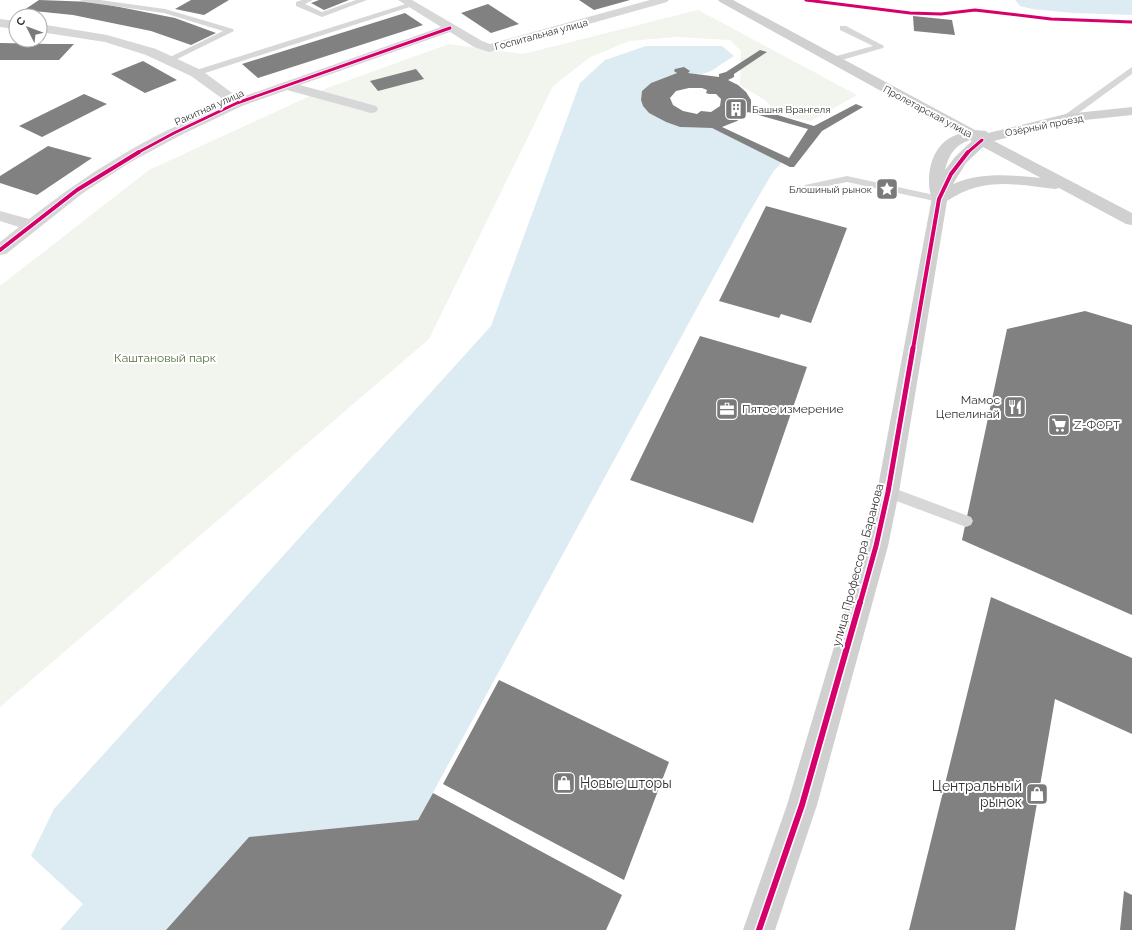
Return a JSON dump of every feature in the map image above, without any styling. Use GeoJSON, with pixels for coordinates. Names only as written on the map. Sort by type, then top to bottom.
{"type":"FeatureCollection","features":[{"type":"Feature","properties":{"kind":"street","name":"Госпитальная улица"},"geometry":{"type":"LineString","coordinates":[[408,2],[478,44],[489,48],[663,0]]}},
{"type":"Feature","properties":{"kind":"street","name":"Пролетарская улица"},"geometry":{"type":"LineString","coordinates":[[724,0],[832,60],[1132,220]]}},
{"type":"Feature","properties":{"kind":"street","name":"Ракитная улица"},"geometry":{"type":"LineString","coordinates":[[0,250],[78,190],[124,160],[174,133],[237,103],[450,28]]}},
{"type":"Feature","properties":{"kind":"street"},"geometry":{"type":"LineString","coordinates":[[48,29],[107,39],[151,52],[196,73],[237,103]]}},
{"type":"Feature","properties":{"kind":"street"},"geometry":{"type":"LineString","coordinates":[[288,86],[371,109]]}},
{"type":"Feature","properties":{"kind":"street","name":"Озёрный проезд"},"geometry":{"type":"LineString","coordinates":[[976,137],[1002,133],[1066,118],[1132,111]]}},
{"type":"Feature","properties":{"kind":"street","name":"улица Профессора Баранова"},"geometry":{"type":"LineString","coordinates":[[759,930],[802,805],[876,546],[888,492],[939,199],[947,180],[976,137]]}},
{"type":"Feature","properties":{"kind":"street"},"geometry":{"type":"LineString","coordinates":[[939,199],[949,191],[963,184],[990,179],[1064,185]]}},
{"type":"Feature","properties":{"kind":"street"},"geometry":{"type":"LineString","coordinates":[[0,216],[32,225]]}},
{"type":"Feature","properties":{"kind":"lane"},"geometry":{"type":"LineString","coordinates":[[84,0],[165,11],[230,31],[169,61]]}},
{"type":"Feature","properties":{"kind":"lane"},"geometry":{"type":"LineString","coordinates":[[309,0],[299,4],[322,15],[363,0]]}},
{"type":"Feature","properties":{"kind":"lane"},"geometry":{"type":"LineString","coordinates":[[196,73],[408,2]]}},
{"type":"Feature","properties":{"kind":"lane"},"geometry":{"type":"LineString","coordinates":[[832,60],[880,46],[842,28]]}},
{"type":"Feature","properties":{"kind":"lane"},"geometry":{"type":"LineString","coordinates":[[1066,118],[1132,70]]}},
{"type":"Feature","properties":{"kind":"lane"},"geometry":{"type":"LineString","coordinates":[[809,187],[847,180],[872,183],[939,199]]}},
{"type":"Feature","properties":{"kind":"lane"},"geometry":{"type":"LineString","coordinates":[[888,492],[966,521]]}},
{"type":"Feature","properties":{"kind":"green space","name":"Каштановый парк"},"geometry":{"type":"Polygon","coordinates":[[[698,10],[857,95],[811,121],[792,118],[773,109],[765,100],[740,85],[741,51],[730,40],[676,37],[629,41],[589,58],[553,86],[429,339],[0,707],[0,286],[149,170],[327,88],[449,44],[523,54],[698,10]]]}},
{"type":"Feature","properties":{"kind":"shaded area"},"geometry":{"type":"Polygon","coordinates":[[[1015,0],[1132,0],[1132,15],[1074,13],[1032,9],[1020,6],[1015,0]]]}},
{"type":"Feature","properties":{"kind":"shaded area"},"geometry":{"type":"Polygon","coordinates":[[[646,46],[722,46],[734,56],[711,71],[702,74],[677,73],[651,83],[642,91],[641,100],[643,106],[649,113],[666,122],[680,127],[712,128],[782,162],[773,172],[746,218],[418,820],[249,837],[166,930],[60,930],[83,904],[31,856],[54,809],[491,326],[580,83],[605,60],[646,46]]]}},
{"type":"Feature","properties":{"kind":"building"},"geometry":{"type":"Polygon","coordinates":[[[39,0],[94,2],[175,18],[216,33],[191,45],[151,31],[73,15],[48,12],[48,8],[27,8],[39,0]]]}},
{"type":"Feature","properties":{"kind":"building"},"geometry":{"type":"Polygon","coordinates":[[[191,0],[229,0],[204,15],[175,9],[191,0]]]}},
{"type":"Feature","properties":{"kind":"building"},"geometry":{"type":"Polygon","coordinates":[[[319,0],[349,0],[324,10],[311,3],[319,0]]]}},
{"type":"Feature","properties":{"kind":"building"},"geometry":{"type":"Polygon","coordinates":[[[579,0],[630,0],[594,10],[579,0]]]}},
{"type":"Feature","properties":{"kind":"building"},"geometry":{"type":"Polygon","coordinates":[[[488,4],[519,24],[491,33],[461,13],[488,4]]]}},
{"type":"Feature","properties":{"kind":"building"},"geometry":{"type":"Polygon","coordinates":[[[405,13],[423,25],[258,78],[242,64],[405,13]]]}},
{"type":"Feature","properties":{"kind":"building"},"geometry":{"type":"Polygon","coordinates":[[[913,16],[952,20],[955,35],[914,31],[913,16]]]}},
{"type":"Feature","properties":{"kind":"building"},"geometry":{"type":"Polygon","coordinates":[[[0,43],[8,43],[8,48],[48,48],[48,44],[74,44],[59,60],[0,60],[0,43]]]}},
{"type":"Feature","properties":{"kind":"building","name":"Башня Врангеля"},"geometry":{"type":"Polygon","coordinates":[[[760,50],[767,52],[734,74],[734,77],[728,80],[738,85],[746,92],[751,100],[751,107],[814,126],[856,104],[863,107],[822,131],[794,167],[790,167],[712,128],[680,127],[666,122],[649,113],[643,106],[641,100],[642,91],[651,83],[677,73],[674,71],[675,69],[684,67],[690,71],[688,73],[719,77],[719,74],[726,72],[760,50]],[[689,88],[676,91],[670,98],[673,105],[683,111],[697,114],[701,111],[711,112],[720,106],[721,99],[716,94],[706,93],[707,90],[702,88],[689,88]],[[748,112],[737,121],[722,127],[789,158],[808,129],[748,112]]]}},
{"type":"Feature","properties":{"kind":"building"},"geometry":{"type":"Polygon","coordinates":[[[143,61],[177,80],[145,93],[111,74],[143,61]]]}},
{"type":"Feature","properties":{"kind":"building"},"geometry":{"type":"Polygon","coordinates":[[[416,69],[424,79],[378,91],[370,81],[416,69]]]}},
{"type":"Feature","properties":{"kind":"building"},"geometry":{"type":"Polygon","coordinates":[[[84,94],[107,104],[42,137],[19,126],[84,94]]]}},
{"type":"Feature","properties":{"kind":"building"},"geometry":{"type":"Polygon","coordinates":[[[48,146],[92,158],[37,195],[0,183],[0,176],[48,146]]]}},
{"type":"Feature","properties":{"kind":"building"},"geometry":{"type":"Polygon","coordinates":[[[766,206],[847,228],[811,323],[781,314],[779,318],[719,301],[766,206]]]}},
{"type":"Feature","properties":{"kind":"building","name":"Z-ФОРТ"},"geometry":{"type":"Polygon","coordinates":[[[1085,311],[1132,325],[1132,615],[962,540],[1007,329],[1085,311]]]}},
{"type":"Feature","properties":{"kind":"building"},"geometry":{"type":"Polygon","coordinates":[[[700,336],[807,367],[753,523],[630,480],[700,336]]]}},
{"type":"Feature","properties":{"kind":"building","name":"Центральный рынок"},"geometry":{"type":"Polygon","coordinates":[[[991,597],[1132,658],[1132,734],[1055,699],[1015,930],[909,930],[991,597]]]}},
{"type":"Feature","properties":{"kind":"building"},"geometry":{"type":"Polygon","coordinates":[[[499,680],[669,762],[624,880],[443,784],[499,680]]]}},
{"type":"Feature","properties":{"kind":"building"},"geometry":{"type":"Polygon","coordinates":[[[433,793],[622,895],[606,930],[166,930],[249,837],[418,820],[433,793]]]}},
{"type":"Feature","properties":{"kind":"building"},"geometry":{"type":"Polygon","coordinates":[[[1124,891],[1132,895],[1132,930],[1120,930],[1124,891]]]}},
{"type":"Feature","properties":{"kind":"cycle path"},"geometry":{"type":"LineString","coordinates":[[806,0],[910,13],[941,14],[975,10],[1051,19],[1132,22]]}},
{"type":"Feature","properties":{"kind":"cycle path"},"geometry":{"type":"LineString","coordinates":[[0,250],[77,190],[124,160],[174,133],[237,103],[450,28]]}},
{"type":"Feature","properties":{"kind":"cycle path"},"geometry":{"type":"LineString","coordinates":[[759,930],[802,805],[876,546],[888,492],[939,199],[956,166],[968,152],[982,140]]}},
{"type":"Feature","properties":{"kind":"place","name":"Башня Врангеля"},"geometry":{"type":"Point","coordinates":[736,109]}},
{"type":"Feature","properties":{"kind":"place","name":"Блошиный рынок"},"geometry":{"type":"Point","coordinates":[887,189]}},
{"type":"Feature","properties":{"kind":"place","name":"Мамос Цепелинай"},"geometry":{"type":"Point","coordinates":[1015,407]}},
{"type":"Feature","properties":{"kind":"place","name":"Пятое измерение"},"geometry":{"type":"Point","coordinates":[727,409]}},
{"type":"Feature","properties":{"kind":"place","name":"Z-ФОРТ"},"geometry":{"type":"Point","coordinates":[1059,425]}},
{"type":"Feature","properties":{"kind":"place","name":"Новые шторы"},"geometry":{"type":"Point","coordinates":[564,783]}},
{"type":"Feature","properties":{"kind":"place","name":"Центральный рынок"},"geometry":{"type":"Point","coordinates":[1037,794]}}]}
